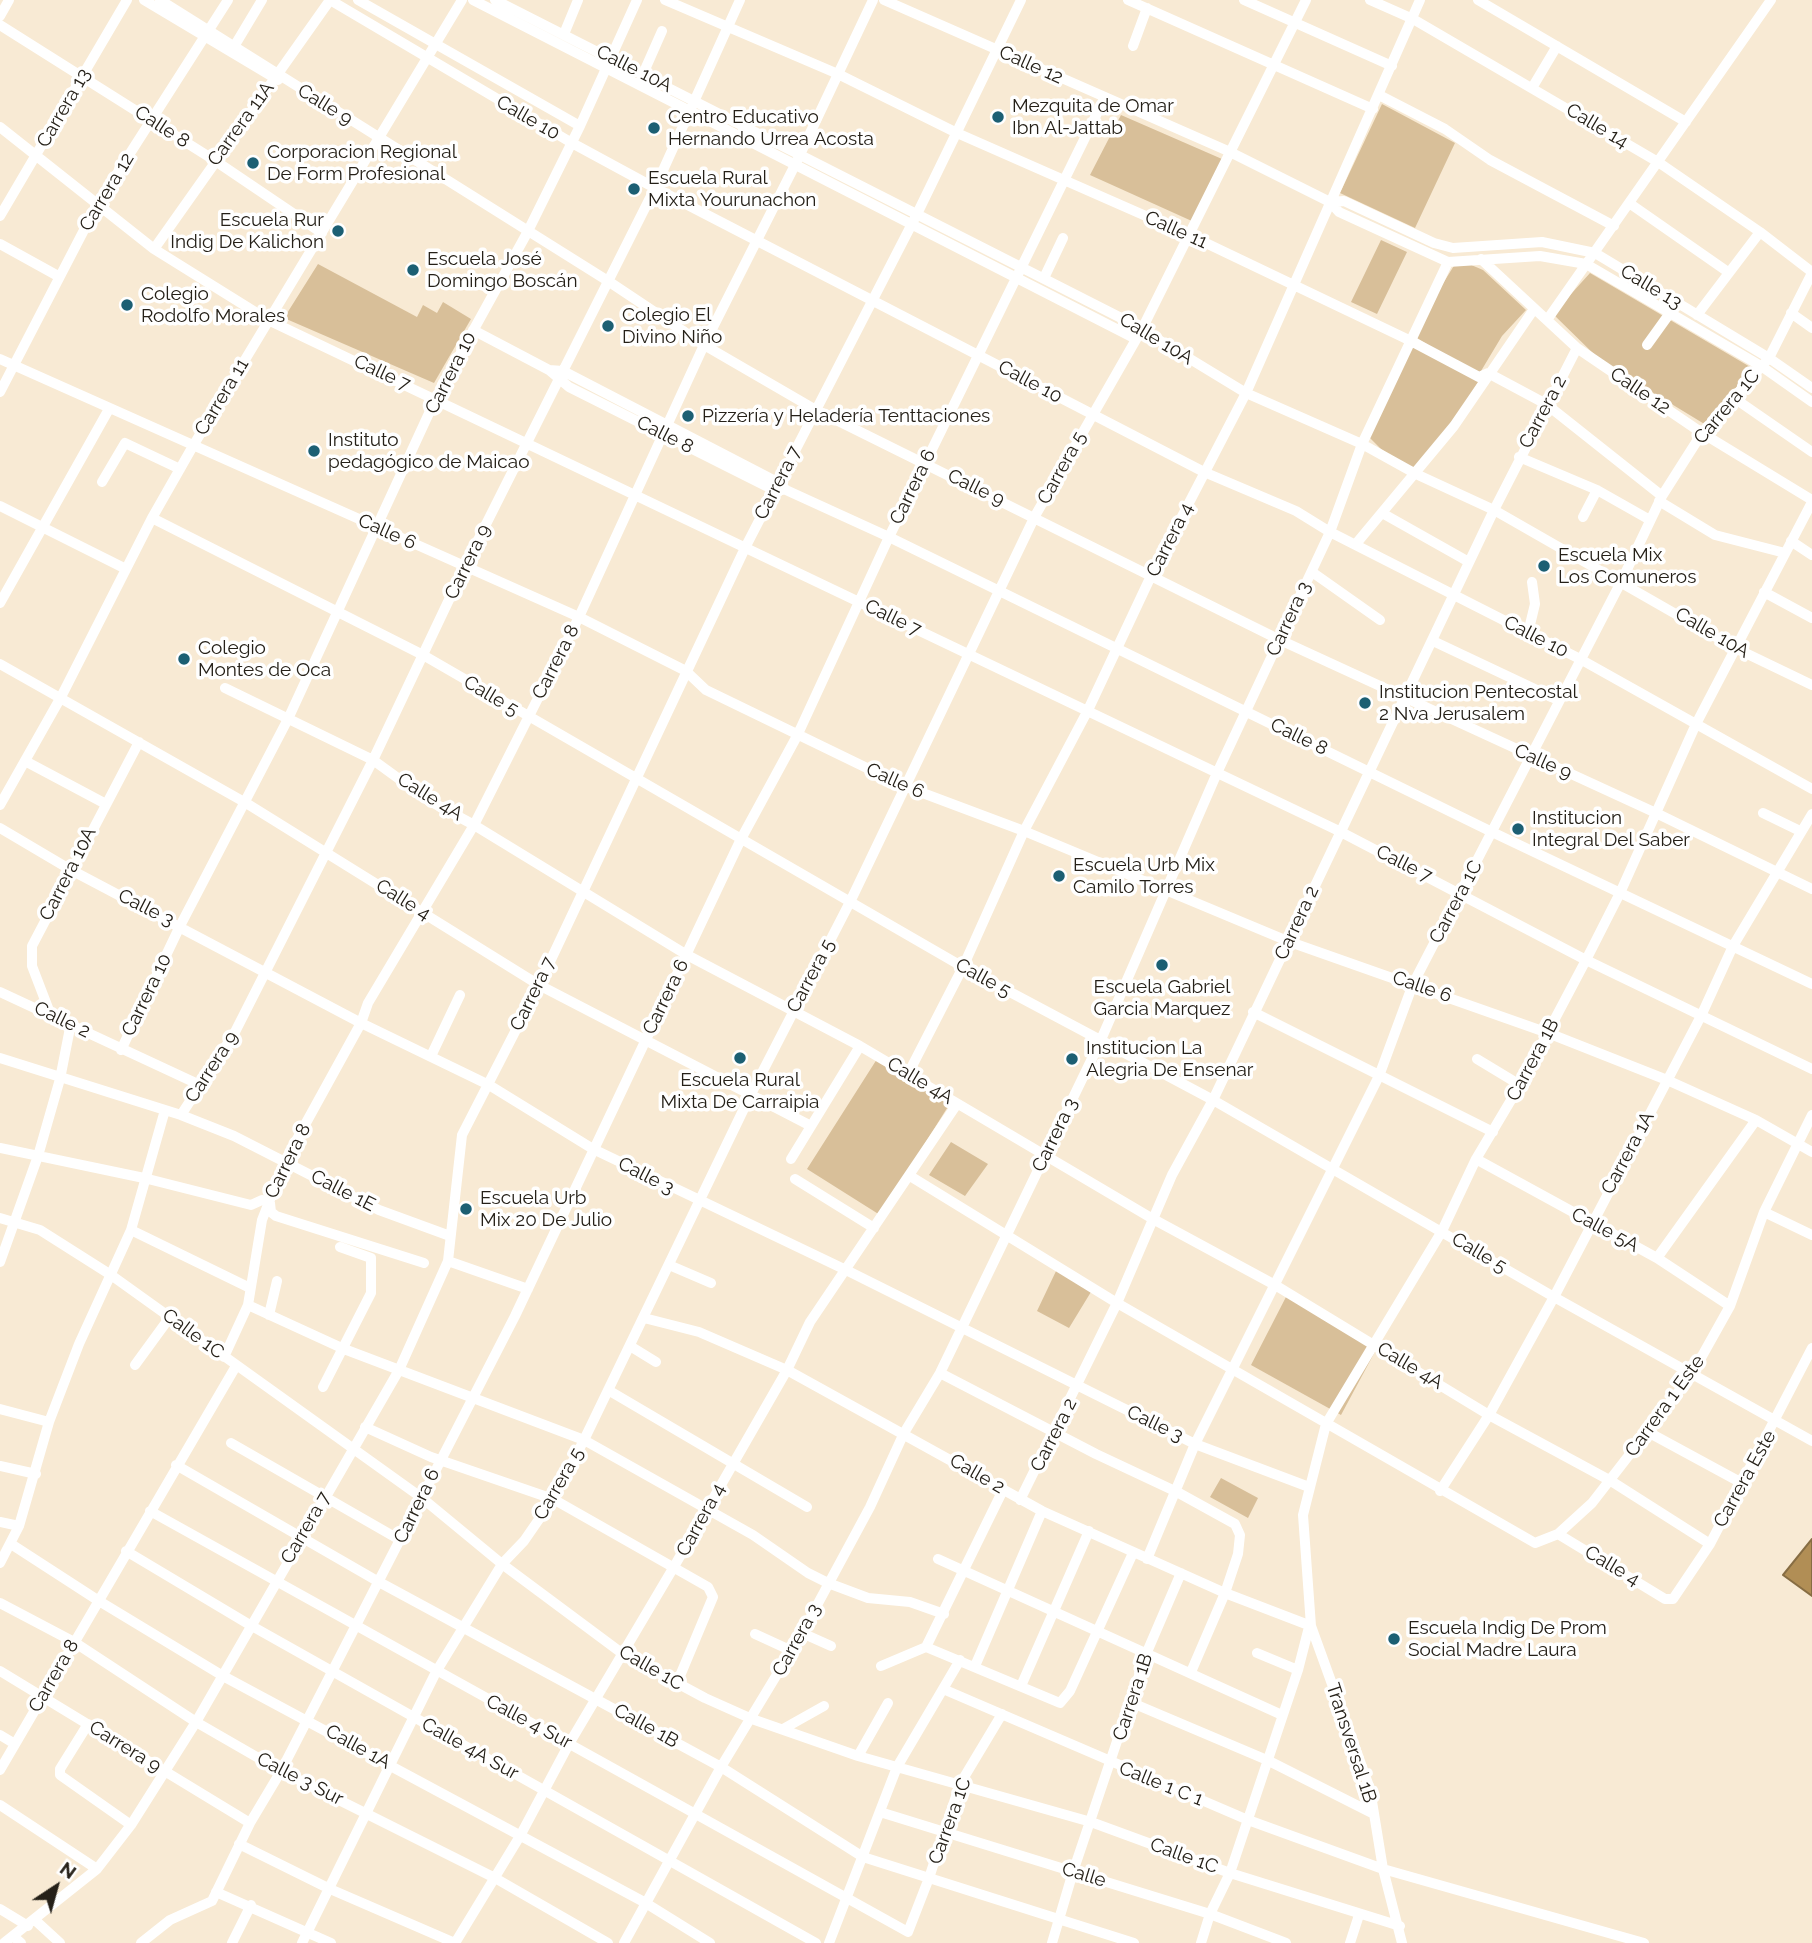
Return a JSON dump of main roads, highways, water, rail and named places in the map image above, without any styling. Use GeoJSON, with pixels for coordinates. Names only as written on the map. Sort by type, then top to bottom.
{"type":"FeatureCollection","features":[{"type":"Feature","properties":{"kind":"place","name":"Mezquita de Omar Ibn Al-Jattab"},"geometry":{"type":"Point","coordinates":[998,117]}},
{"type":"Feature","properties":{"kind":"place","name":"Centro Educativo Hernando Urrea Acosta"},"geometry":{"type":"Point","coordinates":[654,128]}},
{"type":"Feature","properties":{"kind":"place","name":"Corporacion Regional De Form Profesional"},"geometry":{"type":"Point","coordinates":[253,163]}},
{"type":"Feature","properties":{"kind":"place","name":"Escuela Rural Mixta Yourunachon"},"geometry":{"type":"Point","coordinates":[634,189]}},
{"type":"Feature","properties":{"kind":"place","name":"Escuela Rur Indig De Kalichon"},"geometry":{"type":"Point","coordinates":[338,231]}},
{"type":"Feature","properties":{"kind":"place","name":"Escuela José Domingo Boscán"},"geometry":{"type":"Point","coordinates":[413,270]}},
{"type":"Feature","properties":{"kind":"place","name":"Colegio Rodolfo Morales"},"geometry":{"type":"Point","coordinates":[127,305]}},
{"type":"Feature","properties":{"kind":"place","name":"Colegio El Divino Niño"},"geometry":{"type":"Point","coordinates":[608,326]}},
{"type":"Feature","properties":{"kind":"place","name":"Pizzería y Heladería Tenttaciones"},"geometry":{"type":"Point","coordinates":[688,416]}},
{"type":"Feature","properties":{"kind":"place","name":"Instituto pedagógico de Maicao"},"geometry":{"type":"Point","coordinates":[314,451]}},
{"type":"Feature","properties":{"kind":"place","name":"Escuela Mix Los Comuneros"},"geometry":{"type":"Point","coordinates":[1544,566]}},
{"type":"Feature","properties":{"kind":"place","name":"Colegio Montes de Oca"},"geometry":{"type":"Point","coordinates":[184,659]}},
{"type":"Feature","properties":{"kind":"place","name":"Institucion Pentecostal 2 Nva Jerusalem"},"geometry":{"type":"Point","coordinates":[1365,703]}},
{"type":"Feature","properties":{"kind":"place","name":"Institucion Integral Del Saber"},"geometry":{"type":"Point","coordinates":[1518,829]}},
{"type":"Feature","properties":{"kind":"place","name":"Escuela Urb Mix Camilo Torres"},"geometry":{"type":"Point","coordinates":[1059,876]}},
{"type":"Feature","properties":{"kind":"place","name":"Escuela Gabriel Garcia Marquez"},"geometry":{"type":"Point","coordinates":[1162,965]}},
{"type":"Feature","properties":{"kind":"place","name":"Escuela Rural Mixta De Carraipia"},"geometry":{"type":"Point","coordinates":[740,1058]}},
{"type":"Feature","properties":{"kind":"place","name":"Institucion La Alegria De Ensenar"},"geometry":{"type":"Point","coordinates":[1072,1059]}},
{"type":"Feature","properties":{"kind":"place","name":"Escuela Urb Mix 20 De Julio"},"geometry":{"type":"Point","coordinates":[466,1209]}},
{"type":"Feature","properties":{"kind":"place","name":"Escuela Indig De Prom Social Madre Laura"},"geometry":{"type":"Point","coordinates":[1394,1639]}}]}
